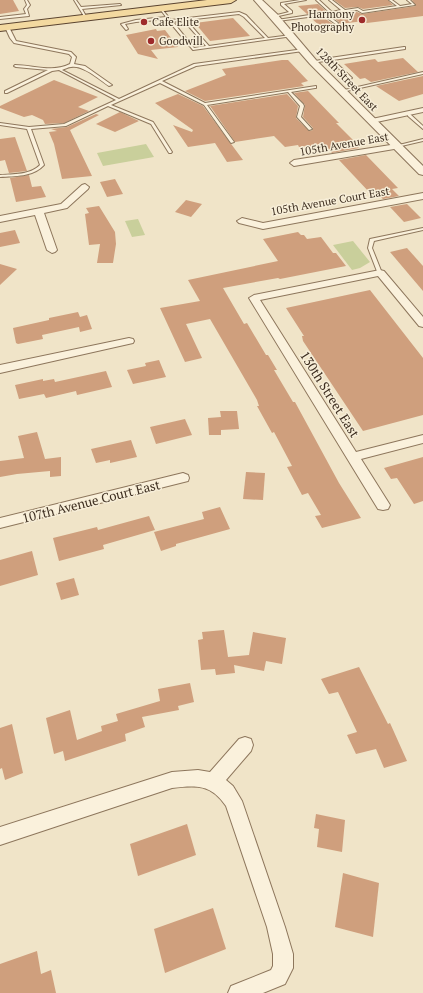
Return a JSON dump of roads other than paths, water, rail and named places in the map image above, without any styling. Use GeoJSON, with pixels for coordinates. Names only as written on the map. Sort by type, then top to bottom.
{"type":"FeatureCollection","features":[{"type":"Feature","properties":{"kind":"main road"},"geometry":{"type":"LineString","coordinates":[[3,28],[86,18],[123,9],[161,8],[198,2],[231,0]]}},
{"type":"Feature","properties":{"kind":"street","name":"128th Street East"},"geometry":{"type":"LineString","coordinates":[[258,0],[276,18],[313,62],[423,172]]}},
{"type":"Feature","properties":{"kind":"street"},"geometry":{"type":"LineString","coordinates":[[372,121],[423,110]]}},
{"type":"Feature","properties":{"kind":"street","name":"105th Avenue East"},"geometry":{"type":"LineString","coordinates":[[294,163],[397,146]]}},
{"type":"Feature","properties":{"kind":"street"},"geometry":{"type":"LineString","coordinates":[[0,219],[59,208],[71,202],[84,187]]}},
{"type":"Feature","properties":{"kind":"street","name":"105th Avenue Court East"},"geometry":{"type":"LineString","coordinates":[[242,220],[263,226],[423,196]]}},
{"type":"Feature","properties":{"kind":"street"},"geometry":{"type":"LineString","coordinates":[[38,212],[52,250]]}},
{"type":"Feature","properties":{"kind":"street"},"geometry":{"type":"LineString","coordinates":[[380,272],[423,324]]}},
{"type":"Feature","properties":{"kind":"street","name":"130th Street East"},"geometry":{"type":"LineString","coordinates":[[380,272],[254,298],[383,505]]}},
{"type":"Feature","properties":{"kind":"street"},"geometry":{"type":"LineString","coordinates":[[0,369],[130,341]]}},
{"type":"Feature","properties":{"kind":"street"},"geometry":{"type":"LineString","coordinates":[[353,457],[423,439]]}},
{"type":"Feature","properties":{"kind":"street","name":"107th Avenue Court East"},"geometry":{"type":"LineString","coordinates":[[0,523],[183,478]]}},
{"type":"Feature","properties":{"kind":"street"},"geometry":{"type":"LineString","coordinates":[[213,782],[245,745]]}},
{"type":"Feature","properties":{"kind":"street"},"geometry":{"type":"LineString","coordinates":[[0,836],[172,780],[200,777],[209,779],[229,794],[233,801],[276,927],[283,954],[282,968],[278,977],[238,993]]}},
{"type":"Feature","properties":{"kind":"lane"},"geometry":{"type":"LineString","coordinates":[[0,18],[28,15],[25,9],[29,5],[26,0]]}},
{"type":"Feature","properties":{"kind":"lane"},"geometry":{"type":"LineString","coordinates":[[75,0],[86,18]]}},
{"type":"Feature","properties":{"kind":"lane"},"geometry":{"type":"LineString","coordinates":[[117,0],[123,9]]}},
{"type":"Feature","properties":{"kind":"lane"},"geometry":{"type":"LineString","coordinates":[[276,18],[291,12],[282,4],[310,0]]}},
{"type":"Feature","properties":{"kind":"lane"},"geometry":{"type":"LineString","coordinates":[[317,0],[332,13]]}},
{"type":"Feature","properties":{"kind":"lane"},"geometry":{"type":"LineString","coordinates":[[330,0],[344,11]]}},
{"type":"Feature","properties":{"kind":"lane"},"geometry":{"type":"LineString","coordinates":[[390,0],[399,7]]}},
{"type":"Feature","properties":{"kind":"lane"},"geometry":{"type":"LineString","coordinates":[[276,18],[324,14],[358,9],[362,12],[414,4],[408,0]]}},
{"type":"Feature","properties":{"kind":"lane"},"geometry":{"type":"LineString","coordinates":[[80,8],[123,9]]}},
{"type":"Feature","properties":{"kind":"lane"},"geometry":{"type":"LineString","coordinates":[[161,8],[193,49],[291,36]]}},
{"type":"Feature","properties":{"kind":"lane"},"geometry":{"type":"LineString","coordinates":[[126,29],[123,24],[239,13],[245,16],[267,39]]}},
{"type":"Feature","properties":{"kind":"lane"},"geometry":{"type":"LineString","coordinates":[[324,14],[337,24]]}},
{"type":"Feature","properties":{"kind":"lane"},"geometry":{"type":"LineString","coordinates":[[184,19],[208,47]]}},
{"type":"Feature","properties":{"kind":"lane"},"geometry":{"type":"LineString","coordinates":[[3,28],[16,42],[70,53],[74,57],[72,65]]}},
{"type":"Feature","properties":{"kind":"lane"},"geometry":{"type":"LineString","coordinates":[[313,62],[404,48]]}},
{"type":"Feature","properties":{"kind":"lane"},"geometry":{"type":"LineString","coordinates":[[0,124],[29,128],[65,124],[195,65],[303,50]]}},
{"type":"Feature","properties":{"kind":"lane"},"geometry":{"type":"LineString","coordinates":[[330,59],[350,78]]}},
{"type":"Feature","properties":{"kind":"lane"},"geometry":{"type":"LineString","coordinates":[[16,66],[51,70],[60,70],[72,65],[84,67],[110,85]]}},
{"type":"Feature","properties":{"kind":"lane"},"geometry":{"type":"LineString","coordinates":[[6,92],[51,70]]}},
{"type":"Feature","properties":{"kind":"lane"},"geometry":{"type":"LineString","coordinates":[[60,70],[118,100]]}},
{"type":"Feature","properties":{"kind":"lane"},"geometry":{"type":"LineString","coordinates":[[342,91],[423,73]]}},
{"type":"Feature","properties":{"kind":"lane"},"geometry":{"type":"LineString","coordinates":[[159,81],[205,104],[232,142]]}},
{"type":"Feature","properties":{"kind":"lane"},"geometry":{"type":"LineString","coordinates":[[205,104],[316,87]]}},
{"type":"Feature","properties":{"kind":"lane"},"geometry":{"type":"LineString","coordinates":[[289,91],[301,104],[302,106],[299,117],[310,129]]}},
{"type":"Feature","properties":{"kind":"lane"},"geometry":{"type":"LineString","coordinates":[[108,105],[152,123],[170,152]]}},
{"type":"Feature","properties":{"kind":"lane"},"geometry":{"type":"LineString","coordinates":[[409,114],[423,128]]}},
{"type":"Feature","properties":{"kind":"lane"},"geometry":{"type":"LineString","coordinates":[[0,176],[32,172],[37,170],[42,165],[29,128]]}},
{"type":"Feature","properties":{"kind":"lane"},"geometry":{"type":"LineString","coordinates":[[397,146],[423,140]]}},
{"type":"Feature","properties":{"kind":"lane"},"geometry":{"type":"LineString","coordinates":[[380,272],[370,248],[372,240],[423,229]]}},
{"type":"Feature","properties":{"kind":"place","name":"Harmony Photography"},"geometry":{"type":"Point","coordinates":[362,20]}},
{"type":"Feature","properties":{"kind":"place","name":"Cafe Elite"},"geometry":{"type":"Point","coordinates":[144,22]}},
{"type":"Feature","properties":{"kind":"place","name":"Goodwill"},"geometry":{"type":"Point","coordinates":[151,41]}}]}
